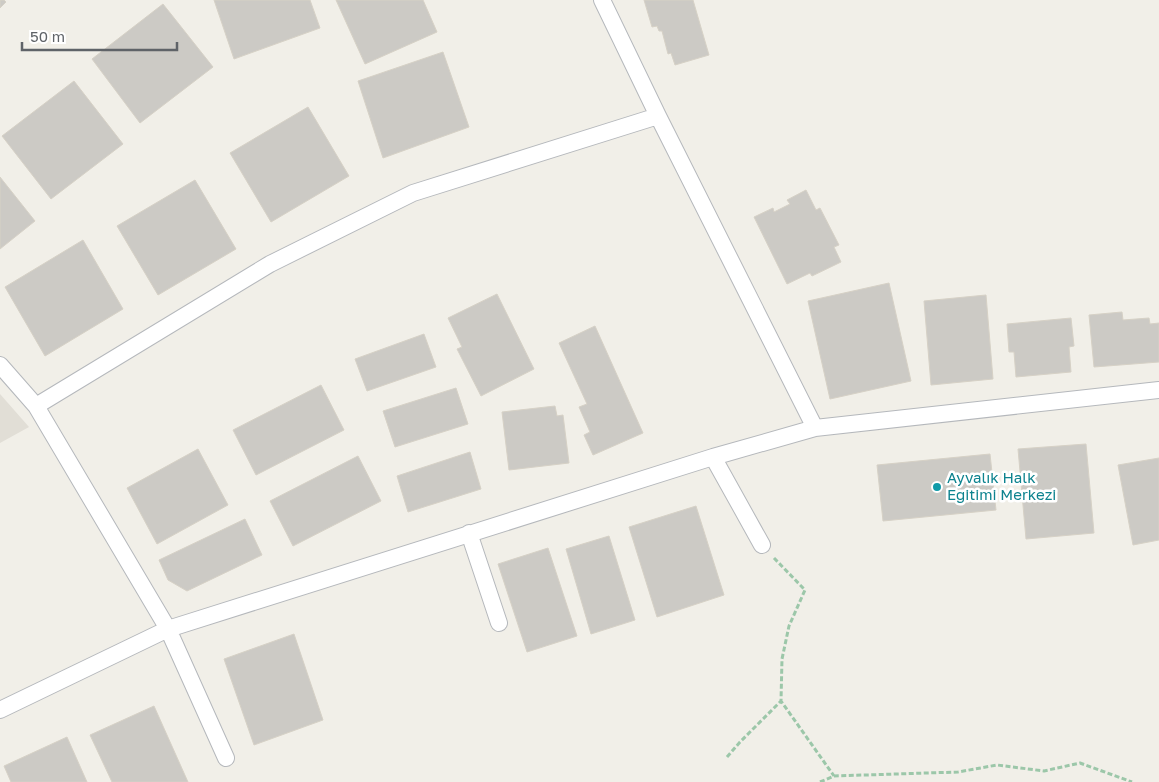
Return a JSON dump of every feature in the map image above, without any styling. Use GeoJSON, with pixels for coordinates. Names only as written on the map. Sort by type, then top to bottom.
{"type":"FeatureCollection","features":[{"type":"Feature","properties":{"kind":"street"},"geometry":{"type":"LineString","coordinates":[[602,0],[658,116],[815,428]]}},
{"type":"Feature","properties":{"kind":"street"},"geometry":{"type":"LineString","coordinates":[[36,406],[270,264],[413,193],[658,116]]}},
{"type":"Feature","properties":{"kind":"street"},"geometry":{"type":"LineString","coordinates":[[0,365],[36,406],[168,629],[226,758]]}},
{"type":"Feature","properties":{"kind":"street"},"geometry":{"type":"LineString","coordinates":[[0,710],[168,629],[713,457],[815,428],[1159,390]]}},
{"type":"Feature","properties":{"kind":"street"},"geometry":{"type":"LineString","coordinates":[[713,457],[762,544]]}},
{"type":"Feature","properties":{"kind":"street"},"geometry":{"type":"LineString","coordinates":[[469,533],[499,623]]}},
{"type":"Feature","properties":{"kind":"path"},"geometry":{"type":"LineString","coordinates":[[762,544],[805,590],[789,626],[782,659],[781,701],[834,776]]}},
{"type":"Feature","properties":{"kind":"path"},"geometry":{"type":"LineString","coordinates":[[728,758],[740,742],[781,701]]}},
{"type":"Feature","properties":{"kind":"path"},"geometry":{"type":"LineString","coordinates":[[820,782],[834,776],[958,772],[997,765],[1044,771],[1080,763],[1132,782]]}},
{"type":"Feature","properties":{"kind":"shaded area"},"geometry":{"type":"Polygon","coordinates":[[[0,394],[29,427],[0,443],[0,394]]]}},
{"type":"Feature","properties":{"kind":"building"},"geometry":{"type":"Polygon","coordinates":[[[0,0],[6,2],[0,8],[0,0]]]}},
{"type":"Feature","properties":{"kind":"building"},"geometry":{"type":"Polygon","coordinates":[[[214,0],[310,0],[320,28],[234,59],[214,0]]]}},
{"type":"Feature","properties":{"kind":"building"},"geometry":{"type":"Polygon","coordinates":[[[336,0],[423,0],[437,32],[365,64],[336,0]]]}},
{"type":"Feature","properties":{"kind":"building"},"geometry":{"type":"Polygon","coordinates":[[[644,0],[693,0],[709,55],[675,65],[671,53],[668,54],[662,31],[659,31],[657,26],[652,27],[644,0]]]}},
{"type":"Feature","properties":{"kind":"building"},"geometry":{"type":"Polygon","coordinates":[[[163,4],[213,67],[140,123],[92,59],[163,4]]]}},
{"type":"Feature","properties":{"kind":"building"},"geometry":{"type":"Polygon","coordinates":[[[443,52],[469,127],[383,158],[358,81],[443,52]]]}},
{"type":"Feature","properties":{"kind":"building"},"geometry":{"type":"Polygon","coordinates":[[[74,81],[123,144],[51,199],[2,136],[74,81]]]}},
{"type":"Feature","properties":{"kind":"building"},"geometry":{"type":"Polygon","coordinates":[[[308,107],[349,176],[271,222],[230,153],[308,107]]]}},
{"type":"Feature","properties":{"kind":"building"},"geometry":{"type":"Polygon","coordinates":[[[0,177],[35,221],[0,249],[0,177]]]}},
{"type":"Feature","properties":{"kind":"building"},"geometry":{"type":"Polygon","coordinates":[[[195,180],[236,249],[158,295],[117,226],[195,180]]]}},
{"type":"Feature","properties":{"kind":"building"},"geometry":{"type":"Polygon","coordinates":[[[806,190],[816,210],[820,208],[839,245],[834,247],[841,262],[812,276],[810,273],[787,284],[754,217],[773,208],[774,212],[790,204],[787,200],[806,190]]]}},
{"type":"Feature","properties":{"kind":"building"},"geometry":{"type":"Polygon","coordinates":[[[83,240],[123,309],[45,356],[5,287],[83,240]]]}},
{"type":"Feature","properties":{"kind":"building"},"geometry":{"type":"Polygon","coordinates":[[[889,283],[911,381],[830,399],[808,301],[889,283]]]}},
{"type":"Feature","properties":{"kind":"building"},"geometry":{"type":"Polygon","coordinates":[[[497,294],[534,369],[481,396],[457,349],[462,347],[448,318],[497,294]]]}},
{"type":"Feature","properties":{"kind":"building"},"geometry":{"type":"Polygon","coordinates":[[[986,295],[993,379],[931,385],[924,301],[986,295]]]}},
{"type":"Feature","properties":{"kind":"building"},"geometry":{"type":"Polygon","coordinates":[[[1122,312],[1123,320],[1149,318],[1150,324],[1159,323],[1159,362],[1094,367],[1089,315],[1122,312]]]}},
{"type":"Feature","properties":{"kind":"building"},"geometry":{"type":"Polygon","coordinates":[[[1071,318],[1074,346],[1069,347],[1071,372],[1016,377],[1014,352],[1009,352],[1007,324],[1071,318]]]}},
{"type":"Feature","properties":{"kind":"building"},"geometry":{"type":"Polygon","coordinates":[[[595,326],[643,433],[593,455],[584,435],[590,432],[579,407],[587,404],[559,343],[595,326]]]}},
{"type":"Feature","properties":{"kind":"building"},"geometry":{"type":"Polygon","coordinates":[[[424,334],[436,367],[367,391],[355,359],[424,334]]]}},
{"type":"Feature","properties":{"kind":"building"},"geometry":{"type":"Polygon","coordinates":[[[321,385],[344,430],[256,475],[233,430],[321,385]]]}},
{"type":"Feature","properties":{"kind":"building"},"geometry":{"type":"Polygon","coordinates":[[[456,388],[468,424],[395,447],[383,411],[456,388]]]}},
{"type":"Feature","properties":{"kind":"building"},"geometry":{"type":"Polygon","coordinates":[[[555,406],[557,416],[563,415],[569,463],[509,470],[502,412],[555,406]]]}},
{"type":"Feature","properties":{"kind":"building"},"geometry":{"type":"Polygon","coordinates":[[[1086,444],[1094,533],[1026,539],[1018,449],[1086,444]]]}},
{"type":"Feature","properties":{"kind":"building"},"geometry":{"type":"Polygon","coordinates":[[[198,449],[228,505],[157,544],[127,488],[198,449]]]}},
{"type":"Feature","properties":{"kind":"building"},"geometry":{"type":"Polygon","coordinates":[[[470,452],[481,489],[408,512],[397,476],[470,452]]]}},
{"type":"Feature","properties":{"kind":"building","name":"Ayvalık Halk Eğitimi Merkezi"},"geometry":{"type":"Polygon","coordinates":[[[990,454],[996,510],[883,521],[877,465],[990,454]]]}},
{"type":"Feature","properties":{"kind":"building"},"geometry":{"type":"Polygon","coordinates":[[[358,456],[381,501],[293,546],[270,501],[358,456]]]}},
{"type":"Feature","properties":{"kind":"building"},"geometry":{"type":"Polygon","coordinates":[[[1159,458],[1159,540],[1133,545],[1118,465],[1159,458]]]}},
{"type":"Feature","properties":{"kind":"building"},"geometry":{"type":"Polygon","coordinates":[[[696,506],[724,595],[657,617],[629,527],[696,506]]]}},
{"type":"Feature","properties":{"kind":"building"},"geometry":{"type":"Polygon","coordinates":[[[245,519],[262,555],[187,591],[168,580],[159,560],[245,519]]]}},
{"type":"Feature","properties":{"kind":"building"},"geometry":{"type":"Polygon","coordinates":[[[609,536],[635,620],[591,634],[566,549],[609,536]]]}},
{"type":"Feature","properties":{"kind":"building"},"geometry":{"type":"Polygon","coordinates":[[[548,548],[577,636],[527,652],[498,564],[548,548]]]}},
{"type":"Feature","properties":{"kind":"building"},"geometry":{"type":"Polygon","coordinates":[[[294,634],[323,720],[254,745],[224,659],[294,634]]]}},
{"type":"Feature","properties":{"kind":"building"},"geometry":{"type":"Polygon","coordinates":[[[154,706],[188,782],[112,782],[90,735],[154,706]]]}},
{"type":"Feature","properties":{"kind":"building"},"geometry":{"type":"Polygon","coordinates":[[[67,737],[87,782],[11,782],[4,766],[67,737]]]}},
{"type":"Feature","properties":{"kind":"place","name":"Ayvalık Halk Eğitimi Merkezi"},"geometry":{"type":"Point","coordinates":[937,487]}}]}
